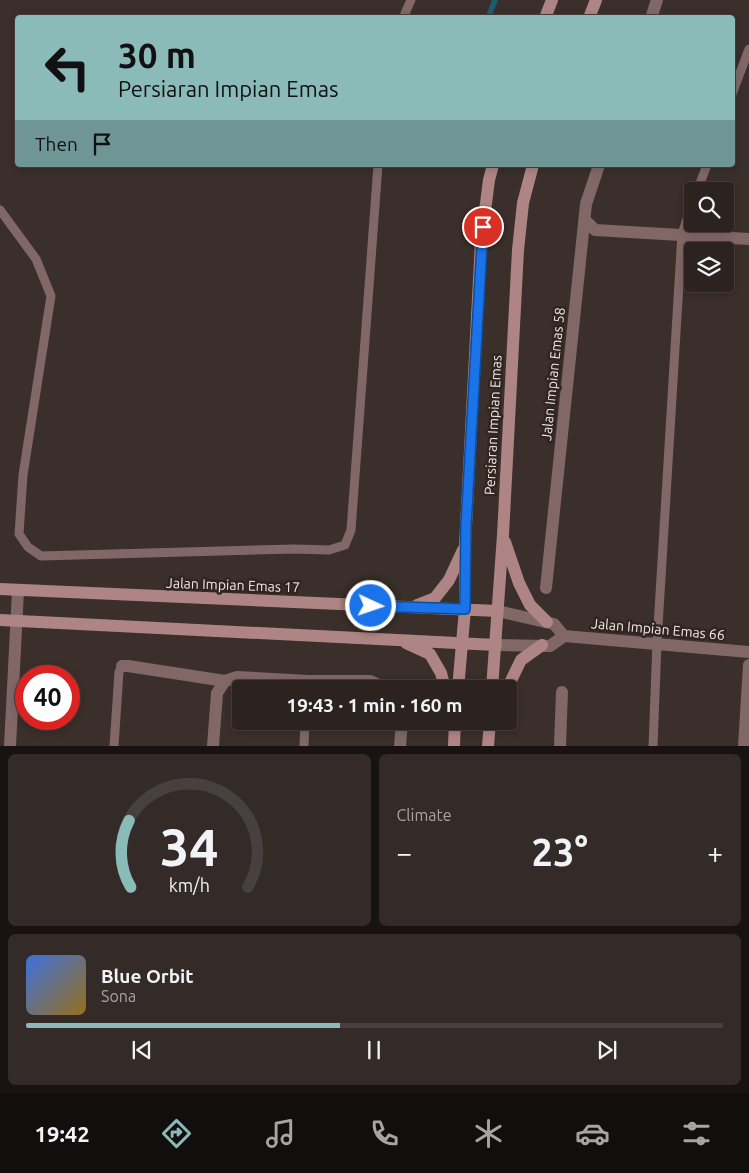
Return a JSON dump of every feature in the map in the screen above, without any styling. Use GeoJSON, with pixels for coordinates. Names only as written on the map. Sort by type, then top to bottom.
{"type":"FeatureCollection","features":[{"type":"Feature","properties":{"kind":"main road"},"geometry":{"type":"LineString","coordinates":[[546,15],[552,0]]}},
{"type":"Feature","properties":{"kind":"main road"},"geometry":{"type":"LineString","coordinates":[[590,15],[596,0]]}},
{"type":"Feature","properties":{"kind":"main road","name":"Persiaran Impian Emas"},"geometry":{"type":"LineString","coordinates":[[459,680],[465,609],[465,545],[481,242],[488,180],[491,167]]}},
{"type":"Feature","properties":{"kind":"main road","name":"Persiaran Impian Emas"},"geometry":{"type":"LineString","coordinates":[[493,680],[503,535],[518,250],[523,203],[532,167]]}},
{"type":"Feature","properties":{"kind":"main road"},"geometry":{"type":"LineString","coordinates":[[503,535],[519,583],[530,606],[547,622]]}},
{"type":"Feature","properties":{"kind":"main road"},"geometry":{"type":"LineString","coordinates":[[410,608],[435,598],[450,580],[465,545]]}},
{"type":"Feature","properties":{"kind":"main road","name":"Jalan Impian Emas 17"},"geometry":{"type":"LineString","coordinates":[[0,589],[498,612]]}},
{"type":"Feature","properties":{"kind":"main road"},"geometry":{"type":"LineString","coordinates":[[0,620],[496,645]]}},
{"type":"Feature","properties":{"kind":"main road"},"geometry":{"type":"LineString","coordinates":[[399,640],[430,654],[441,673],[443,680]]}},
{"type":"Feature","properties":{"kind":"main road"},"geometry":{"type":"LineString","coordinates":[[511,680],[521,660],[542,645]]}},
{"type":"Feature","properties":{"kind":"main road"},"geometry":{"type":"LineString","coordinates":[[454,730],[454,746]]}},
{"type":"Feature","properties":{"kind":"main road"},"geometry":{"type":"LineString","coordinates":[[488,746],[489,730]]}},
{"type":"Feature","properties":{"kind":"street"},"geometry":{"type":"LineString","coordinates":[[651,15],[657,0]]}},
{"type":"Feature","properties":{"kind":"street","name":"Jalan Impian Emas 58"},"geometry":{"type":"LineString","coordinates":[[546,588],[586,204],[598,167]]}},
{"type":"Feature","properties":{"kind":"street"},"geometry":{"type":"LineString","coordinates":[[585,220],[595,230],[749,239]]}},
{"type":"Feature","properties":{"kind":"street"},"geometry":{"type":"LineString","coordinates":[[10,746],[18,590]]}},
{"type":"Feature","properties":{"kind":"street"},"geometry":{"type":"LineString","coordinates":[[498,612],[554,624],[564,636]]}},
{"type":"Feature","properties":{"kind":"street","name":"Jalan Impian Emas 66"},"geometry":{"type":"LineString","coordinates":[[496,645],[550,646],[564,636],[749,652]]}},
{"type":"Feature","properties":{"kind":"street"},"geometry":{"type":"LineString","coordinates":[[744,746],[749,665]]}},
{"type":"Feature","properties":{"kind":"street"},"geometry":{"type":"LineString","coordinates":[[122,666],[225,682]]}},
{"type":"Feature","properties":{"kind":"street"},"geometry":{"type":"LineString","coordinates":[[212,746],[217,693],[225,682],[237,677],[264,680]]}},
{"type":"Feature","properties":{"kind":"street"},"geometry":{"type":"LineString","coordinates":[[560,746],[562,692]]}},
{"type":"Feature","properties":{"kind":"street"},"geometry":{"type":"LineString","coordinates":[[400,746],[401,730]]}},
{"type":"Feature","properties":{"kind":"lane"},"geometry":{"type":"LineString","coordinates":[[404,15],[410,0]]}},
{"type":"Feature","properties":{"kind":"lane"},"geometry":{"type":"LineString","coordinates":[[735,86],[749,48]]}},
{"type":"Feature","properties":{"kind":"lane"},"geometry":{"type":"LineString","coordinates":[[0,210],[36,259],[51,296],[23,476],[19,534],[28,547],[41,556],[294,548],[329,550],[345,545],[351,530],[378,167]]}},
{"type":"Feature","properties":{"kind":"lane"},"geometry":{"type":"LineString","coordinates":[[700,182],[706,167]]}},
{"type":"Feature","properties":{"kind":"lane"},"geometry":{"type":"LineString","coordinates":[[653,746],[657,643],[682,234],[684,228]]}},
{"type":"Feature","properties":{"kind":"lane"},"geometry":{"type":"LineString","coordinates":[[114,746],[119,672],[122,666]]}},
{"type":"Feature","properties":{"kind":"lane"},"geometry":{"type":"LineString","coordinates":[[304,746],[305,730]]}},
{"type":"Feature","properties":{"kind":"waterway"},"geometry":{"type":"LineString","coordinates":[[489,15],[495,0]]}},
{"type":"Feature","properties":{"kind":"route"},"geometry":{"type":"LineString","coordinates":[[371,606],[465,609],[465,545],[483,227]]}}]}
